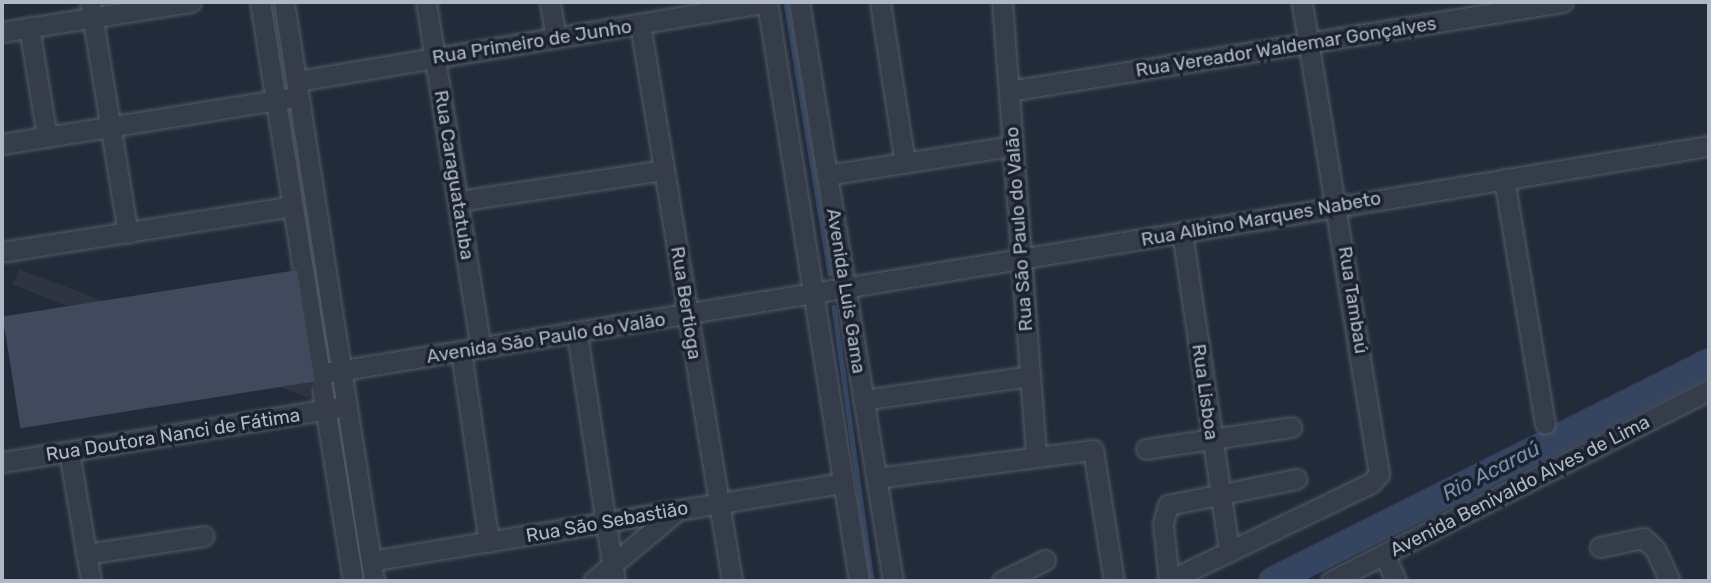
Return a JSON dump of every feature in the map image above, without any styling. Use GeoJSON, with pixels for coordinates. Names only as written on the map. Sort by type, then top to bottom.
{"type":"FeatureCollection","features":[{"type":"Feature","properties":{"kind":"street"},"geometry":{"type":"LineString","coordinates":[[2,32],[91,10],[191,2]]}},
{"type":"Feature","properties":{"kind":"street"},"geometry":{"type":"LineString","coordinates":[[260,2],[353,581]]}},
{"type":"Feature","properties":{"kind":"street"},"geometry":{"type":"LineString","coordinates":[[284,2],[344,406],[374,581]]}},
{"type":"Feature","properties":{"kind":"street","name":"Rua Caraguatatuba"},"geometry":{"type":"LineString","coordinates":[[426,2],[481,348]]}},
{"type":"Feature","properties":{"kind":"street"},"geometry":{"type":"LineString","coordinates":[[550,2],[556,38]]}},
{"type":"Feature","properties":{"kind":"street","name":"Rua Primeiro de Junho"},"geometry":{"type":"LineString","coordinates":[[2,144],[276,100],[298,89],[435,58],[767,2]]}},
{"type":"Feature","properties":{"kind":"street","name":"Avenida Luis Gama"},"geometry":{"type":"LineString","coordinates":[[767,2],[859,581]]}},
{"type":"Feature","properties":{"kind":"street","name":"Avenida Luis Gama"},"geometry":{"type":"LineString","coordinates":[[799,2],[893,581]]}},
{"type":"Feature","properties":{"kind":"street"},"geometry":{"type":"LineString","coordinates":[[880,2],[905,163]]}},
{"type":"Feature","properties":{"kind":"street","name":"Rua São Paulo do Valão"},"geometry":{"type":"LineString","coordinates":[[1002,2],[1036,456]]}},
{"type":"Feature","properties":{"kind":"street","name":"Rua Tambaú"},"geometry":{"type":"LineString","coordinates":[[1228,552],[1371,483],[1379,474],[1338,206],[1302,2]]}},
{"type":"Feature","properties":{"kind":"street","name":"Rua Vereador Waldemar Gonçalves"},"geometry":{"type":"LineString","coordinates":[[1009,91],[1310,45],[1474,9],[1563,2]]}},
{"type":"Feature","properties":{"kind":"street"},"geometry":{"type":"LineString","coordinates":[[91,10],[128,233]]}},
{"type":"Feature","properties":{"kind":"street","name":"Rua Bertioga"},"geometry":{"type":"LineString","coordinates":[[640,24],[732,581]]}},
{"type":"Feature","properties":{"kind":"street"},"geometry":{"type":"LineString","coordinates":[[29,27],[47,137]]}},
{"type":"Feature","properties":{"kind":"street"},"geometry":{"type":"LineString","coordinates":[[827,175],[1013,146]]}},
{"type":"Feature","properties":{"kind":"street","name":"Rua Albino Marques Nabeto"},"geometry":{"type":"LineString","coordinates":[[814,295],[1709,146]]}},
{"type":"Feature","properties":{"kind":"street"},"geometry":{"type":"LineString","coordinates":[[459,201],[664,170]]}},
{"type":"Feature","properties":{"kind":"street"},"geometry":{"type":"LineString","coordinates":[[1504,178],[1545,424]]}},
{"type":"Feature","properties":{"kind":"street"},"geometry":{"type":"LineString","coordinates":[[2,252],[292,206]]}},
{"type":"Feature","properties":{"kind":"street","name":"Rua Lisboa"},"geometry":{"type":"LineString","coordinates":[[1182,232],[1228,552]]}},
{"type":"Feature","properties":{"kind":"street","name":"Avenida São Paulo do Valão"},"geometry":{"type":"LineString","coordinates":[[319,374],[814,295]]}},
{"type":"Feature","properties":{"kind":"street"},"geometry":{"type":"LineString","coordinates":[[577,334],[614,573]]}},
{"type":"Feature","properties":{"kind":"street"},"geometry":{"type":"LineString","coordinates":[[461,351],[489,542]]}},
{"type":"Feature","properties":{"kind":"street"},"geometry":{"type":"LineString","coordinates":[[863,400],[1030,376]]}},
{"type":"Feature","properties":{"kind":"street","name":"Avenida Benivaldo Alves de Lima"},"geometry":{"type":"LineString","coordinates":[[1331,581],[1709,390]]}},
{"type":"Feature","properties":{"kind":"street","name":"Rua Doutora Nanci de Fátima"},"geometry":{"type":"LineString","coordinates":[[2,462],[344,406]]}},
{"type":"Feature","properties":{"kind":"street"},"geometry":{"type":"LineString","coordinates":[[1146,449],[1291,427]]}},
{"type":"Feature","properties":{"kind":"street"},"geometry":{"type":"LineString","coordinates":[[876,478],[1093,450],[1114,581]]}},
{"type":"Feature","properties":{"kind":"street"},"geometry":{"type":"LineString","coordinates":[[69,452],[91,581]]}},
{"type":"Feature","properties":{"kind":"street"},"geometry":{"type":"LineString","coordinates":[[1228,552],[1169,581],[1165,509],[1220,493],[1296,479]]}},
{"type":"Feature","properties":{"kind":"street","name":"Rua São Sebastião"},"geometry":{"type":"LineString","coordinates":[[371,561],[843,483]]}},
{"type":"Feature","properties":{"kind":"street"},"geometry":{"type":"LineString","coordinates":[[593,581],[614,573],[680,509]]}},
{"type":"Feature","properties":{"kind":"street"},"geometry":{"type":"LineString","coordinates":[[86,554],[204,536]]}},
{"type":"Feature","properties":{"kind":"street"},"geometry":{"type":"LineString","coordinates":[[1600,547],[1643,538],[1655,549],[1670,581]]}},
{"type":"Feature","properties":{"kind":"street"},"geometry":{"type":"LineString","coordinates":[[1384,554],[1396,581]]}},
{"type":"Feature","properties":{"kind":"street"},"geometry":{"type":"LineString","coordinates":[[1002,581],[1045,560]]}},
{"type":"Feature","properties":{"kind":"building"},"geometry":{"type":"Polygon","coordinates":[[[297,270],[315,382],[20,428],[3,317],[297,270]]]}},
{"type":"Feature","properties":{"kind":"waterway"},"geometry":{"type":"LineString","coordinates":[[786,2],[830,273]]}},
{"type":"Feature","properties":{"kind":"waterway"},"geometry":{"type":"LineString","coordinates":[[834,307],[872,581]]}},
{"type":"Feature","properties":{"kind":"waterway","name":"Rio Acaraú"},"geometry":{"type":"LineString","coordinates":[[1272,581],[1709,362]]}}]}
